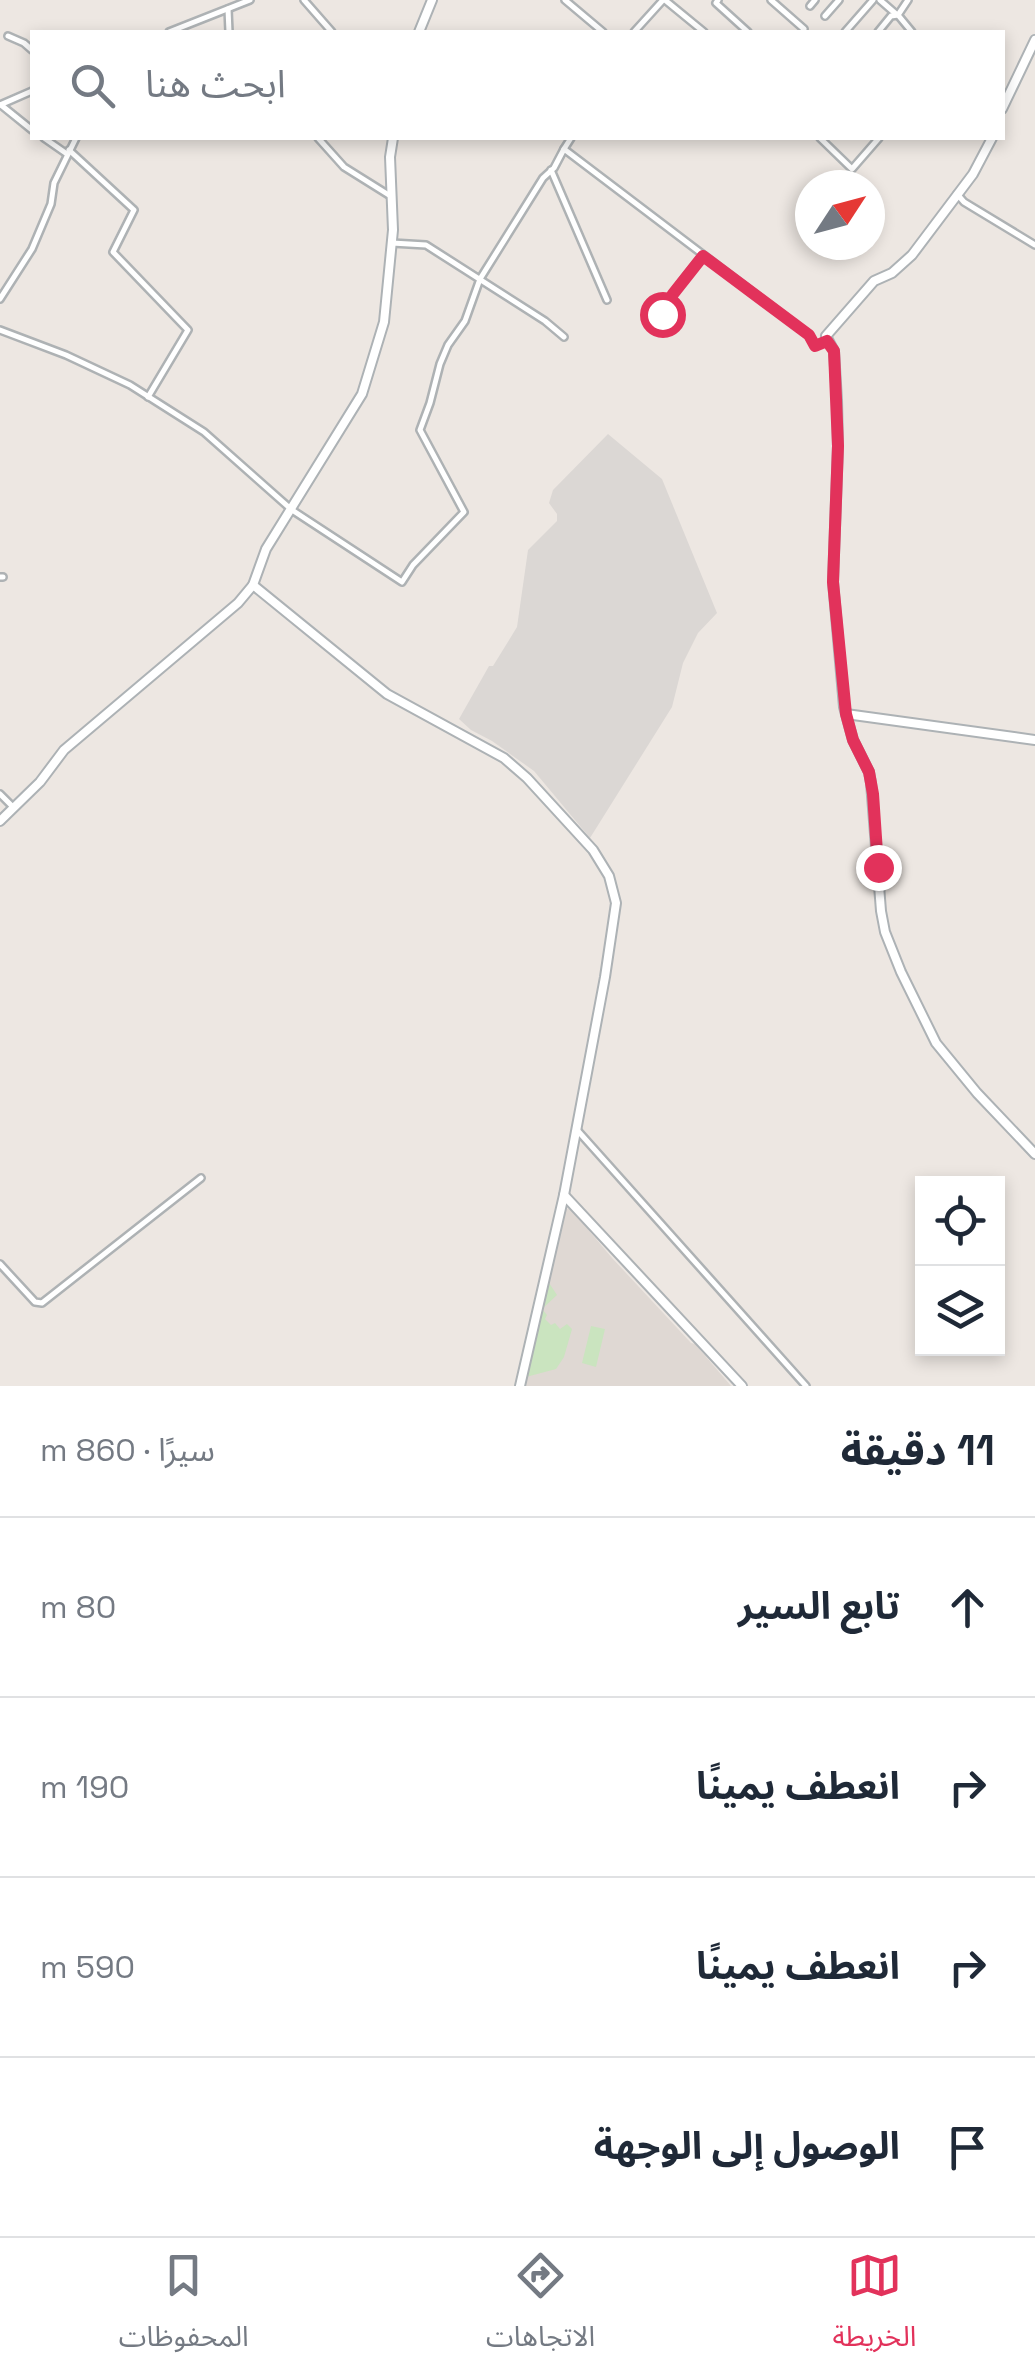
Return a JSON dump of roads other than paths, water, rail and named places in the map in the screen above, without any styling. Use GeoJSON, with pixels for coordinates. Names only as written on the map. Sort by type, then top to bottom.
{"type":"FeatureCollection","features":[{"type":"Feature","properties":{"kind":"street"},"geometry":{"type":"LineString","coordinates":[[183,29],[250,0]]}},
{"type":"Feature","properties":{"kind":"street"},"geometry":{"type":"LineString","coordinates":[[304,0],[330,30]]}},
{"type":"Feature","properties":{"kind":"street"},"geometry":{"type":"LineString","coordinates":[[420,30],[432,0]]}},
{"type":"Feature","properties":{"kind":"street"},"geometry":{"type":"LineString","coordinates":[[565,0],[600,30]]}},
{"type":"Feature","properties":{"kind":"street"},"geometry":{"type":"LineString","coordinates":[[636,30],[664,0],[702,30]]}},
{"type":"Feature","properties":{"kind":"street"},"geometry":{"type":"LineString","coordinates":[[718,0],[716,3],[746,30]]}},
{"type":"Feature","properties":{"kind":"street"},"geometry":{"type":"LineString","coordinates":[[771,0],[804,30]]}},
{"type":"Feature","properties":{"kind":"street"},"geometry":{"type":"LineString","coordinates":[[825,16],[839,0]]}},
{"type":"Feature","properties":{"kind":"street"},"geometry":{"type":"LineString","coordinates":[[847,30],[876,0],[897,15],[908,30]]}},
{"type":"Feature","properties":{"kind":"street"},"geometry":{"type":"LineString","coordinates":[[880,30],[908,0]]}},
{"type":"Feature","properties":{"kind":"street"},"geometry":{"type":"LineString","coordinates":[[228,9],[229,30]]}},
{"type":"Feature","properties":{"kind":"street"},"geometry":{"type":"LineString","coordinates":[[8,36],[30,48]]}},
{"type":"Feature","properties":{"kind":"street"},"geometry":{"type":"LineString","coordinates":[[1005,104],[1035,40]]}},
{"type":"Feature","properties":{"kind":"street"},"geometry":{"type":"LineString","coordinates":[[30,92],[0,105],[30,128]]}},
{"type":"Feature","properties":{"kind":"street"},"geometry":{"type":"LineString","coordinates":[[47,140],[68,152],[134,210],[113,252],[188,330],[148,397]]}},
{"type":"Feature","properties":{"kind":"street"},"geometry":{"type":"LineString","coordinates":[[0,299],[32,249],[52,204],[54,183],[75,140]]}},
{"type":"Feature","properties":{"kind":"street"},"geometry":{"type":"LineString","coordinates":[[320,140],[344,166],[392,197]]}},
{"type":"Feature","properties":{"kind":"street"},"geometry":{"type":"LineString","coordinates":[[0,821],[40,782],[64,750],[238,603],[254,585],[266,549],[362,394],[384,322],[392,242],[393,140]]}},
{"type":"Feature","properties":{"kind":"street"},"geometry":{"type":"LineString","coordinates":[[0,330],[130,385],[204,432],[292,510],[402,582],[464,512],[420,430],[440,364],[465,321],[480,279],[569,140]]}},
{"type":"Feature","properties":{"kind":"street"},"geometry":{"type":"LineString","coordinates":[[822,140],[852,168],[877,140]]}},
{"type":"Feature","properties":{"kind":"street"},"geometry":{"type":"LineString","coordinates":[[991,140],[974,174],[912,255],[892,273],[874,281],[828,333],[827,341],[834,351],[838,446],[833,582],[846,714],[853,740],[869,772],[881,911],[892,953],[936,1043],[1035,1154]]}},
{"type":"Feature","properties":{"kind":"street"},"geometry":{"type":"LineString","coordinates":[[564,149],[809,335],[815,346],[827,341]]}},
{"type":"Feature","properties":{"kind":"street"},"geometry":{"type":"LineString","coordinates":[[551,170],[607,300]]}},
{"type":"Feature","properties":{"kind":"street"},"geometry":{"type":"LineString","coordinates":[[957,194],[1035,245]]}},
{"type":"Feature","properties":{"kind":"street"},"geometry":{"type":"LineString","coordinates":[[392,242],[426,245],[564,337]]}},
{"type":"Feature","properties":{"kind":"street"},"geometry":{"type":"LineString","coordinates":[[660,326],[673,294],[703,256]]}},
{"type":"Feature","properties":{"kind":"street"},"geometry":{"type":"LineString","coordinates":[[254,585],[387,694],[504,758],[593,850],[609,876],[616,903],[605,977],[564,1195],[520,1386]]}},
{"type":"Feature","properties":{"kind":"street"},"geometry":{"type":"LineString","coordinates":[[846,714],[1035,740]]}},
{"type":"Feature","properties":{"kind":"street"},"geometry":{"type":"LineString","coordinates":[[0,794],[14,808]]}},
{"type":"Feature","properties":{"kind":"street"},"geometry":{"type":"LineString","coordinates":[[576,1129],[806,1386]]}},
{"type":"Feature","properties":{"kind":"street"},"geometry":{"type":"LineString","coordinates":[[0,1264],[36,1302],[42,1302],[201,1178]]}},
{"type":"Feature","properties":{"kind":"street"},"geometry":{"type":"LineString","coordinates":[[564,1195],[742,1386]]}}]}
